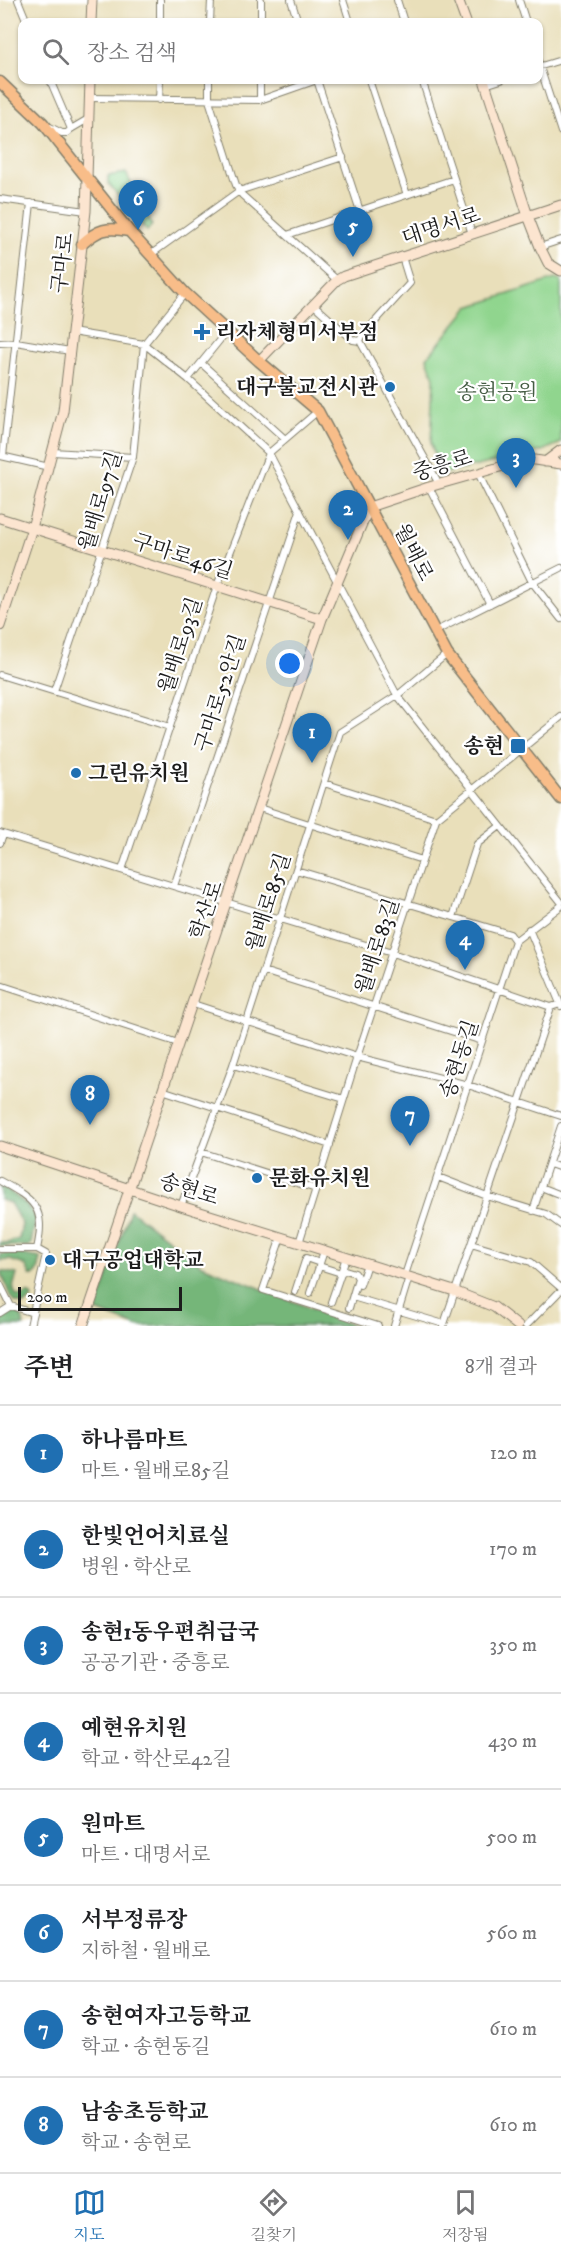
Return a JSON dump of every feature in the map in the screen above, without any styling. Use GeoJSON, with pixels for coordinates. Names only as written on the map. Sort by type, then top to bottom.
{"type":"FeatureCollection","features":[{"type":"Feature","properties":{"kind":"main road"},"geometry":{"type":"LineString","coordinates":[[91,18],[92,0]]}},
{"type":"Feature","properties":{"kind":"main road"},"geometry":{"type":"LineString","coordinates":[[458,0],[465,18]]}},
{"type":"Feature","properties":{"kind":"main road","name":"월배로"},"geometry":{"type":"LineString","coordinates":[[0,82],[43,123],[129,231],[185,293],[318,411],[447,654],[561,799]]}},
{"type":"Feature","properties":{"kind":"main road","name":"구마로"},"geometry":{"type":"LineString","coordinates":[[0,626],[50,467],[63,411],[86,211],[90,84]]}},
{"type":"Feature","properties":{"kind":"main road"},"geometry":{"type":"LineString","coordinates":[[486,84],[540,247],[548,263],[561,272]]}},
{"type":"Feature","properties":{"kind":"main road","name":"대명서로"},"geometry":{"type":"LineString","coordinates":[[259,361],[337,279],[561,206]]}},
{"type":"Feature","properties":{"kind":"main road"},"geometry":{"type":"LineString","coordinates":[[82,244],[94,232],[114,228],[129,231]]}},
{"type":"Feature","properties":{"kind":"main road"},"geometry":{"type":"LineString","coordinates":[[544,462],[561,450]]}},
{"type":"Feature","properties":{"kind":"main road","name":"중흥로"},"geometry":{"type":"LineString","coordinates":[[369,507],[429,487],[528,459],[561,464]]}},
{"type":"Feature","properties":{"kind":"main road","name":"학산로"},"geometry":{"type":"LineString","coordinates":[[83,1326],[178,1043],[228,903],[322,619],[369,507]]}},
{"type":"Feature","properties":{"kind":"main road","name":"구마로46길"},"geometry":{"type":"LineString","coordinates":[[0,518],[322,619]]}},
{"type":"Feature","properties":{"kind":"main road","name":"송현로"},"geometry":{"type":"LineString","coordinates":[[0,1146],[181,1206],[454,1291],[494,1307],[518,1326]]}},
{"type":"Feature","properties":{"kind":"street"},"geometry":{"type":"LineString","coordinates":[[18,0],[25,18]]}},
{"type":"Feature","properties":{"kind":"street"},"geometry":{"type":"LineString","coordinates":[[160,0],[160,18]]}},
{"type":"Feature","properties":{"kind":"street"},"geometry":{"type":"LineString","coordinates":[[210,18],[211,0]]}},
{"type":"Feature","properties":{"kind":"street"},"geometry":{"type":"LineString","coordinates":[[261,0],[261,18]]}},
{"type":"Feature","properties":{"kind":"street"},"geometry":{"type":"LineString","coordinates":[[291,0],[297,18]]}},
{"type":"Feature","properties":{"kind":"street"},"geometry":{"type":"LineString","coordinates":[[343,0],[349,18]]}},
{"type":"Feature","properties":{"kind":"street"},"geometry":{"type":"LineString","coordinates":[[397,0],[403,18]]}},
{"type":"Feature","properties":{"kind":"street"},"geometry":{"type":"LineString","coordinates":[[519,0],[525,18]]}},
{"type":"Feature","properties":{"kind":"street"},"geometry":{"type":"LineString","coordinates":[[543,64],[561,60]]}},
{"type":"Feature","properties":{"kind":"street"},"geometry":{"type":"LineString","coordinates":[[543,77],[561,132]]}},
{"type":"Feature","properties":{"kind":"street"},"geometry":{"type":"LineString","coordinates":[[52,84],[71,129]]}},
{"type":"Feature","properties":{"kind":"street"},"geometry":{"type":"LineString","coordinates":[[159,100],[160,84]]}},
{"type":"Feature","properties":{"kind":"street"},"geometry":{"type":"LineString","coordinates":[[209,84],[209,100],[239,191],[337,279]]}},
{"type":"Feature","properties":{"kind":"street"},"geometry":{"type":"LineString","coordinates":[[260,84],[260,100]]}},
{"type":"Feature","properties":{"kind":"street"},"geometry":{"type":"LineString","coordinates":[[89,98],[260,100],[306,84]]}},
{"type":"Feature","properties":{"kind":"street"},"geometry":{"type":"LineString","coordinates":[[318,84],[360,211]]}},
{"type":"Feature","properties":{"kind":"street"},"geometry":{"type":"LineString","coordinates":[[370,84],[407,195]]}},
{"type":"Feature","properties":{"kind":"street"},"geometry":{"type":"LineString","coordinates":[[423,84],[472,234]]}},
{"type":"Feature","properties":{"kind":"street"},"geometry":{"type":"LineString","coordinates":[[43,123],[62,133],[67,133],[88,119]]}},
{"type":"Feature","properties":{"kind":"street"},"geometry":{"type":"LineString","coordinates":[[150,255],[239,191],[343,157]]}},
{"type":"Feature","properties":{"kind":"street"},"geometry":{"type":"LineString","coordinates":[[287,235],[454,179]]}},
{"type":"Feature","properties":{"kind":"street"},"geometry":{"type":"LineString","coordinates":[[0,199],[86,211]]}},
{"type":"Feature","properties":{"kind":"street"},"geometry":{"type":"LineString","coordinates":[[31,203],[2,456],[50,467]]}},
{"type":"Feature","properties":{"kind":"street"},"geometry":{"type":"LineString","coordinates":[[540,247],[561,240]]}},
{"type":"Feature","properties":{"kind":"street"},"geometry":{"type":"LineString","coordinates":[[360,341],[410,283],[402,257]]}},
{"type":"Feature","properties":{"kind":"street"},"geometry":{"type":"LineString","coordinates":[[144,344],[185,293]]}},
{"type":"Feature","properties":{"kind":"street"},"geometry":{"type":"LineString","coordinates":[[314,305],[353,340],[360,341],[439,484]]}},
{"type":"Feature","properties":{"kind":"street"},"geometry":{"type":"LineString","coordinates":[[188,379],[227,331]]}},
{"type":"Feature","properties":{"kind":"street"},"geometry":{"type":"LineString","coordinates":[[72,332],[144,344],[188,379],[269,453],[397,695],[561,904],[515,941],[510,934],[296,870]]}},
{"type":"Feature","properties":{"kind":"street"},"geometry":{"type":"LineString","coordinates":[[0,342],[16,342],[70,351]]}},
{"type":"Feature","properties":{"kind":"street","name":"월배로97길"},"geometry":{"type":"LineString","coordinates":[[54,691],[133,457],[144,344]]}},
{"type":"Feature","properties":{"kind":"street"},"geometry":{"type":"LineString","coordinates":[[201,363],[285,439]]}},
{"type":"Feature","properties":{"kind":"street","name":"월배로93길"},"geometry":{"type":"LineString","coordinates":[[122,870],[217,586],[269,453],[318,411]]}},
{"type":"Feature","properties":{"kind":"street"},"geometry":{"type":"LineString","coordinates":[[54,452],[133,457]]}},
{"type":"Feature","properties":{"kind":"street"},"geometry":{"type":"LineString","coordinates":[[478,473],[532,582],[561,619]]}},
{"type":"Feature","properties":{"kind":"street"},"geometry":{"type":"LineString","coordinates":[[429,487],[490,603]]}},
{"type":"Feature","properties":{"kind":"street","name":"구마로52안길"},"geometry":{"type":"LineString","coordinates":[[174,886],[300,511]]}},
{"type":"Feature","properties":{"kind":"street"},"geometry":{"type":"LineString","coordinates":[[434,632],[561,568]]}},
{"type":"Feature","properties":{"kind":"street","name":"월배로85길"},"geometry":{"type":"LineString","coordinates":[[181,1206],[248,1021],[340,732],[397,695],[447,654]]}},
{"type":"Feature","properties":{"kind":"street"},"geometry":{"type":"LineString","coordinates":[[0,675],[170,728]]}},
{"type":"Feature","properties":{"kind":"street"},"geometry":{"type":"LineString","coordinates":[[324,783],[436,819],[561,717]]}},
{"type":"Feature","properties":{"kind":"street"},"geometry":{"type":"LineString","coordinates":[[259,808],[422,860]]}},
{"type":"Feature","properties":{"kind":"street","name":"월배로83길"},"geometry":{"type":"LineString","coordinates":[[299,1243],[357,1056],[436,819]]}},
{"type":"Feature","properties":{"kind":"street"},"geometry":{"type":"LineString","coordinates":[[453,917],[477,844],[500,826]]}},
{"type":"Feature","properties":{"kind":"street"},"geometry":{"type":"LineString","coordinates":[[0,843],[2,833],[392,953],[550,1007],[560,1005],[529,929]]}},
{"type":"Feature","properties":{"kind":"street","name":"송현동길"},"geometry":{"type":"LineString","coordinates":[[394,1326],[438,1177],[515,941]]}},
{"type":"Feature","properties":{"kind":"street"},"geometry":{"type":"LineString","coordinates":[[263,971],[482,1041]]}},
{"type":"Feature","properties":{"kind":"street"},"geometry":{"type":"LineString","coordinates":[[0,984],[178,1043]]}},
{"type":"Feature","properties":{"kind":"street"},"geometry":{"type":"LineString","coordinates":[[192,1004],[357,1056],[468,1085],[561,1116]]}},
{"type":"Feature","properties":{"kind":"street"},"geometry":{"type":"LineString","coordinates":[[356,1298],[443,1325],[550,1007]]}},
{"type":"Feature","properties":{"kind":"street"},"geometry":{"type":"LineString","coordinates":[[233,1065],[344,1100]]}},
{"type":"Feature","properties":{"kind":"street"},"geometry":{"type":"LineString","coordinates":[[162,1090],[330,1144]]}},
{"type":"Feature","properties":{"kind":"street"},"geometry":{"type":"LineString","coordinates":[[533,1211],[561,1126]]}},
{"type":"Feature","properties":{"kind":"street"},"geometry":{"type":"LineString","coordinates":[[201,1152],[316,1189]]}},
{"type":"Feature","properties":{"kind":"street"},"geometry":{"type":"LineString","coordinates":[[550,1164],[561,1168]]}},
{"type":"Feature","properties":{"kind":"street"},"geometry":{"type":"LineString","coordinates":[[438,1177],[546,1214],[561,1225]]}},
{"type":"Feature","properties":{"kind":"street"},"geometry":{"type":"LineString","coordinates":[[0,1181],[21,1193],[36,1206],[42,1226],[38,1249]]}},
{"type":"Feature","properties":{"kind":"street"},"geometry":{"type":"LineString","coordinates":[[541,1187],[561,1196]]}},
{"type":"Feature","properties":{"kind":"street"},"geometry":{"type":"LineString","coordinates":[[281,1237],[263,1290],[378,1326]]}},
{"type":"Feature","properties":{"kind":"street"},"geometry":{"type":"LineString","coordinates":[[471,1244],[531,1262],[561,1289],[526,1326]]}},
{"type":"Feature","properties":{"kind":"street"},"geometry":{"type":"LineString","coordinates":[[0,1249],[38,1249],[46,1254],[30,1326]]}},
{"type":"Feature","properties":{"kind":"street"},"geometry":{"type":"LineString","coordinates":[[310,1293],[324,1251]]}},
{"type":"Feature","properties":{"kind":"street"},"geometry":{"type":"LineString","coordinates":[[331,1302],[346,1257]]}},
{"type":"Feature","properties":{"kind":"street"},"geometry":{"type":"LineString","coordinates":[[295,1292],[306,1258],[341,1273],[345,1270],[355,1273],[358,1278],[349,1308]]}},
{"type":"Feature","properties":{"kind":"street"},"geometry":{"type":"LineString","coordinates":[[349,1317],[367,1264]]}},
{"type":"Feature","properties":{"kind":"street"},"geometry":{"type":"LineString","coordinates":[[0,1284],[11,1306],[33,1313]]}},
{"type":"Feature","properties":{"kind":"street"},"geometry":{"type":"LineString","coordinates":[[0,1313],[11,1306]]}},
{"type":"Feature","properties":{"kind":"green space"},"geometry":{"type":"Polygon","coordinates":[[[126,173],[152,225],[147,231],[108,183],[108,176],[126,173]]]}},
{"type":"Feature","properties":{"kind":"green space","name":"송현공원"},"geometry":{"type":"Polygon","coordinates":[[[555,279],[561,281],[561,443],[542,451],[441,474],[431,444],[434,378],[427,358],[469,307],[555,279]]]}},
{"type":"Feature","properties":{"kind":"green space"},"geometry":{"type":"Polygon","coordinates":[[[0,1186],[20,1199],[36,1218],[29,1246],[0,1246],[0,1242],[7,1243],[19,1239],[22,1224],[10,1203],[0,1200],[0,1186]]]}},
{"type":"Feature","properties":{"kind":"green space"},"geometry":{"type":"Polygon","coordinates":[[[130,1210],[202,1265],[355,1326],[136,1326],[96,1311],[130,1210]]]}},
{"type":"Feature","properties":{"kind":"green space"},"geometry":{"type":"Polygon","coordinates":[[[0,1254],[19,1254],[41,1258],[38,1271],[34,1276],[30,1275],[25,1265],[10,1260],[0,1261],[0,1254]]]}},
{"type":"Feature","properties":{"kind":"green space"},"geometry":{"type":"Polygon","coordinates":[[[1,1271],[17,1274],[13,1287],[15,1293],[17,1296],[24,1296],[27,1293],[32,1298],[25,1305],[15,1302],[1,1271]]]}},
{"type":"Feature","properties":{"kind":"green space"},"geometry":{"type":"Polygon","coordinates":[[[17,1312],[22,1317],[24,1326],[1,1326],[6,1316],[17,1312]]]}},
{"type":"Feature","properties":{"kind":"place","name":"서부정류장"},"geometry":{"type":"Point","coordinates":[138,230]}},
{"type":"Feature","properties":{"kind":"place","name":"원마트"},"geometry":{"type":"Point","coordinates":[353,257]}},
{"type":"Feature","properties":{"kind":"place","name":"리자체형미서부점"},"geometry":{"type":"Point","coordinates":[202,332]}},
{"type":"Feature","properties":{"kind":"place","name":"대구불교전시관"},"geometry":{"type":"Point","coordinates":[390,387]}},
{"type":"Feature","properties":{"kind":"place","name":"송현1동우편취급국"},"geometry":{"type":"Point","coordinates":[516,488]}},
{"type":"Feature","properties":{"kind":"place","name":"한빛언어치료실"},"geometry":{"type":"Point","coordinates":[348,540]}},
{"type":"Feature","properties":{"kind":"place","name":"송현"},"geometry":{"type":"Point","coordinates":[518,746]}},
{"type":"Feature","properties":{"kind":"place","name":"하나름마트"},"geometry":{"type":"Point","coordinates":[312,763]}},
{"type":"Feature","properties":{"kind":"place","name":"그린유치원"},"geometry":{"type":"Point","coordinates":[76,773]}},
{"type":"Feature","properties":{"kind":"place","name":"예현유치원"},"geometry":{"type":"Point","coordinates":[465,970]}},
{"type":"Feature","properties":{"kind":"place","name":"남송초등학교"},"geometry":{"type":"Point","coordinates":[90,1125]}},
{"type":"Feature","properties":{"kind":"place","name":"송현여자고등학교"},"geometry":{"type":"Point","coordinates":[410,1146]}},
{"type":"Feature","properties":{"kind":"place","name":"문화유치원"},"geometry":{"type":"Point","coordinates":[257,1178]}},
{"type":"Feature","properties":{"kind":"place","name":"대구공업대학교"},"geometry":{"type":"Point","coordinates":[50,1260]}}]}
